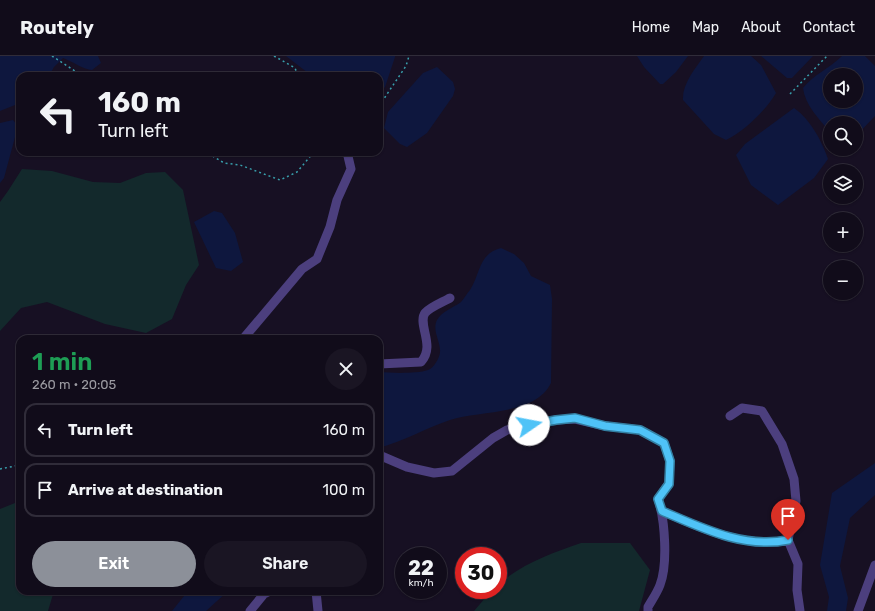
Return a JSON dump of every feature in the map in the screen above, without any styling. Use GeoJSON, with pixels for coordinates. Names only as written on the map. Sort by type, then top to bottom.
{"type":"FeatureCollection","features":[{"type":"Feature","properties":{"kind":"street"},"geometry":{"type":"LineString","coordinates":[[246,335],[302,269],[317,259],[330,227],[337,200],[351,169],[348,156]]}},
{"type":"Feature","properties":{"kind":"street"},"geometry":{"type":"LineString","coordinates":[[383,364],[421,362],[425,357],[427,348],[423,317],[426,312],[450,298]]}},
{"type":"Feature","properties":{"kind":"street"},"geometry":{"type":"LineString","coordinates":[[730,416],[742,408],[762,411],[782,444],[794,479],[796,501],[788,540],[798,564],[797,590],[800,611]]}},
{"type":"Feature","properties":{"kind":"street"},"geometry":{"type":"LineString","coordinates":[[383,457],[407,467],[434,473],[452,471],[492,438],[507,430],[556,420],[575,418],[605,426],[640,430],[664,443],[670,461],[669,484],[658,499],[662,511],[665,550],[660,585],[648,607],[648,611]]}},
{"type":"Feature","properties":{"kind":"street"},"geometry":{"type":"LineString","coordinates":[[662,511],[709,531],[745,541],[773,544],[788,540]]}},
{"type":"Feature","properties":{"kind":"street"},"geometry":{"type":"LineString","coordinates":[[858,611],[875,566]]}},
{"type":"Feature","properties":{"kind":"street"},"geometry":{"type":"LineString","coordinates":[[250,611],[263,595]]}},
{"type":"Feature","properties":{"kind":"street"},"geometry":{"type":"LineString","coordinates":[[316,595],[318,611]]}},
{"type":"Feature","properties":{"kind":"path"},"geometry":{"type":"LineString","coordinates":[[52,56],[77,72]]}},
{"type":"Feature","properties":{"kind":"path"},"geometry":{"type":"LineString","coordinates":[[274,56],[294,68],[296,72]]}},
{"type":"Feature","properties":{"kind":"path"},"geometry":{"type":"LineString","coordinates":[[383,100],[406,66],[409,56]]}},
{"type":"Feature","properties":{"kind":"path"},"geometry":{"type":"LineString","coordinates":[[790,94],[827,56]]}},
{"type":"Feature","properties":{"kind":"path"},"geometry":{"type":"LineString","coordinates":[[213,156],[224,163],[240,165],[280,180],[297,172],[311,156]]}},
{"type":"Feature","properties":{"kind":"path"},"geometry":{"type":"LineString","coordinates":[[0,470],[16,465]]}},
{"type":"Feature","properties":{"kind":"green space"},"geometry":{"type":"Polygon","coordinates":[[[22,169],[52,171],[93,182],[120,183],[146,173],[165,172],[183,190],[199,265],[186,285],[172,319],[146,333],[105,324],[47,302],[21,308],[0,331],[0,202],[22,169]]]}},
{"type":"Feature","properties":{"kind":"green space"},"geometry":{"type":"Polygon","coordinates":[[[16,503],[16,595],[53,595],[48,611],[0,611],[0,509],[16,503]]]}},
{"type":"Feature","properties":{"kind":"green space"},"geometry":{"type":"Polygon","coordinates":[[[581,543],[630,543],[650,570],[639,611],[474,611],[484,599],[507,599],[507,578],[527,565],[548,555],[581,543]]]}},
{"type":"Feature","properties":{"kind":"water"},"geometry":{"type":"Polygon","coordinates":[[[0,56],[98,56],[101,63],[92,70],[63,58],[51,72],[16,72],[16,105],[0,111],[0,56]]]}},
{"type":"Feature","properties":{"kind":"water"},"geometry":{"type":"Polygon","coordinates":[[[286,56],[395,56],[383,89],[383,72],[307,72],[286,56]]]}},
{"type":"Feature","properties":{"kind":"water"},"geometry":{"type":"Polygon","coordinates":[[[637,56],[688,56],[676,72],[663,84],[660,84],[644,67],[637,56]]]}},
{"type":"Feature","properties":{"kind":"water"},"geometry":{"type":"Polygon","coordinates":[[[704,56],[751,56],[761,65],[776,93],[772,100],[754,120],[740,132],[726,140],[714,134],[683,100],[683,94],[687,82],[704,56]]]}},
{"type":"Feature","properties":{"kind":"water"},"geometry":{"type":"Polygon","coordinates":[[[761,56],[813,56],[792,78],[787,78],[761,56]]]}},
{"type":"Feature","properties":{"kind":"water"},"geometry":{"type":"Polygon","coordinates":[[[842,56],[865,56],[875,66],[875,116],[863,129],[863,116],[823,116],[823,124],[813,112],[804,94],[803,88],[823,70],[823,108],[863,108],[863,68],[826,68],[842,56]]]}},
{"type":"Feature","properties":{"kind":"water"},"geometry":{"type":"Polygon","coordinates":[[[437,67],[453,82],[455,89],[453,96],[427,133],[407,147],[400,144],[384,128],[388,112],[423,73],[437,67]]]}},
{"type":"Feature","properties":{"kind":"water"},"geometry":{"type":"Polygon","coordinates":[[[794,108],[805,118],[815,131],[823,147],[823,156],[827,156],[828,159],[814,178],[778,205],[751,185],[736,155],[745,144],[794,108]]]}},
{"type":"Feature","properties":{"kind":"water"},"geometry":{"type":"Polygon","coordinates":[[[13,120],[16,124],[16,133],[4,178],[0,183],[0,123],[13,120]]]}},
{"type":"Feature","properties":{"kind":"water"},"geometry":{"type":"Polygon","coordinates":[[[214,211],[222,213],[235,233],[243,262],[231,271],[216,268],[194,222],[214,211]]]}},
{"type":"Feature","properties":{"kind":"water"},"geometry":{"type":"Polygon","coordinates":[[[501,248],[514,254],[524,263],[531,276],[550,285],[552,299],[551,383],[543,394],[520,407],[450,420],[383,447],[383,372],[417,372],[428,370],[433,367],[440,352],[435,328],[437,320],[445,312],[462,301],[474,284],[484,259],[494,251],[501,248]]]}},
{"type":"Feature","properties":{"kind":"water"},"geometry":{"type":"Polygon","coordinates":[[[875,463],[875,495],[850,518],[840,566],[848,598],[846,611],[827,611],[829,597],[820,565],[832,493],[875,463]]]}},
{"type":"Feature","properties":{"kind":"water"},"geometry":{"type":"Polygon","coordinates":[[[185,595],[224,595],[206,611],[172,611],[185,595]]]}},
{"type":"Feature","properties":{"kind":"route"},"geometry":{"type":"LineString","coordinates":[[529,425],[575,418],[605,426],[640,430],[664,443],[670,461],[669,484],[658,499],[662,511],[709,531],[745,541],[773,544],[788,540]]}}]}
